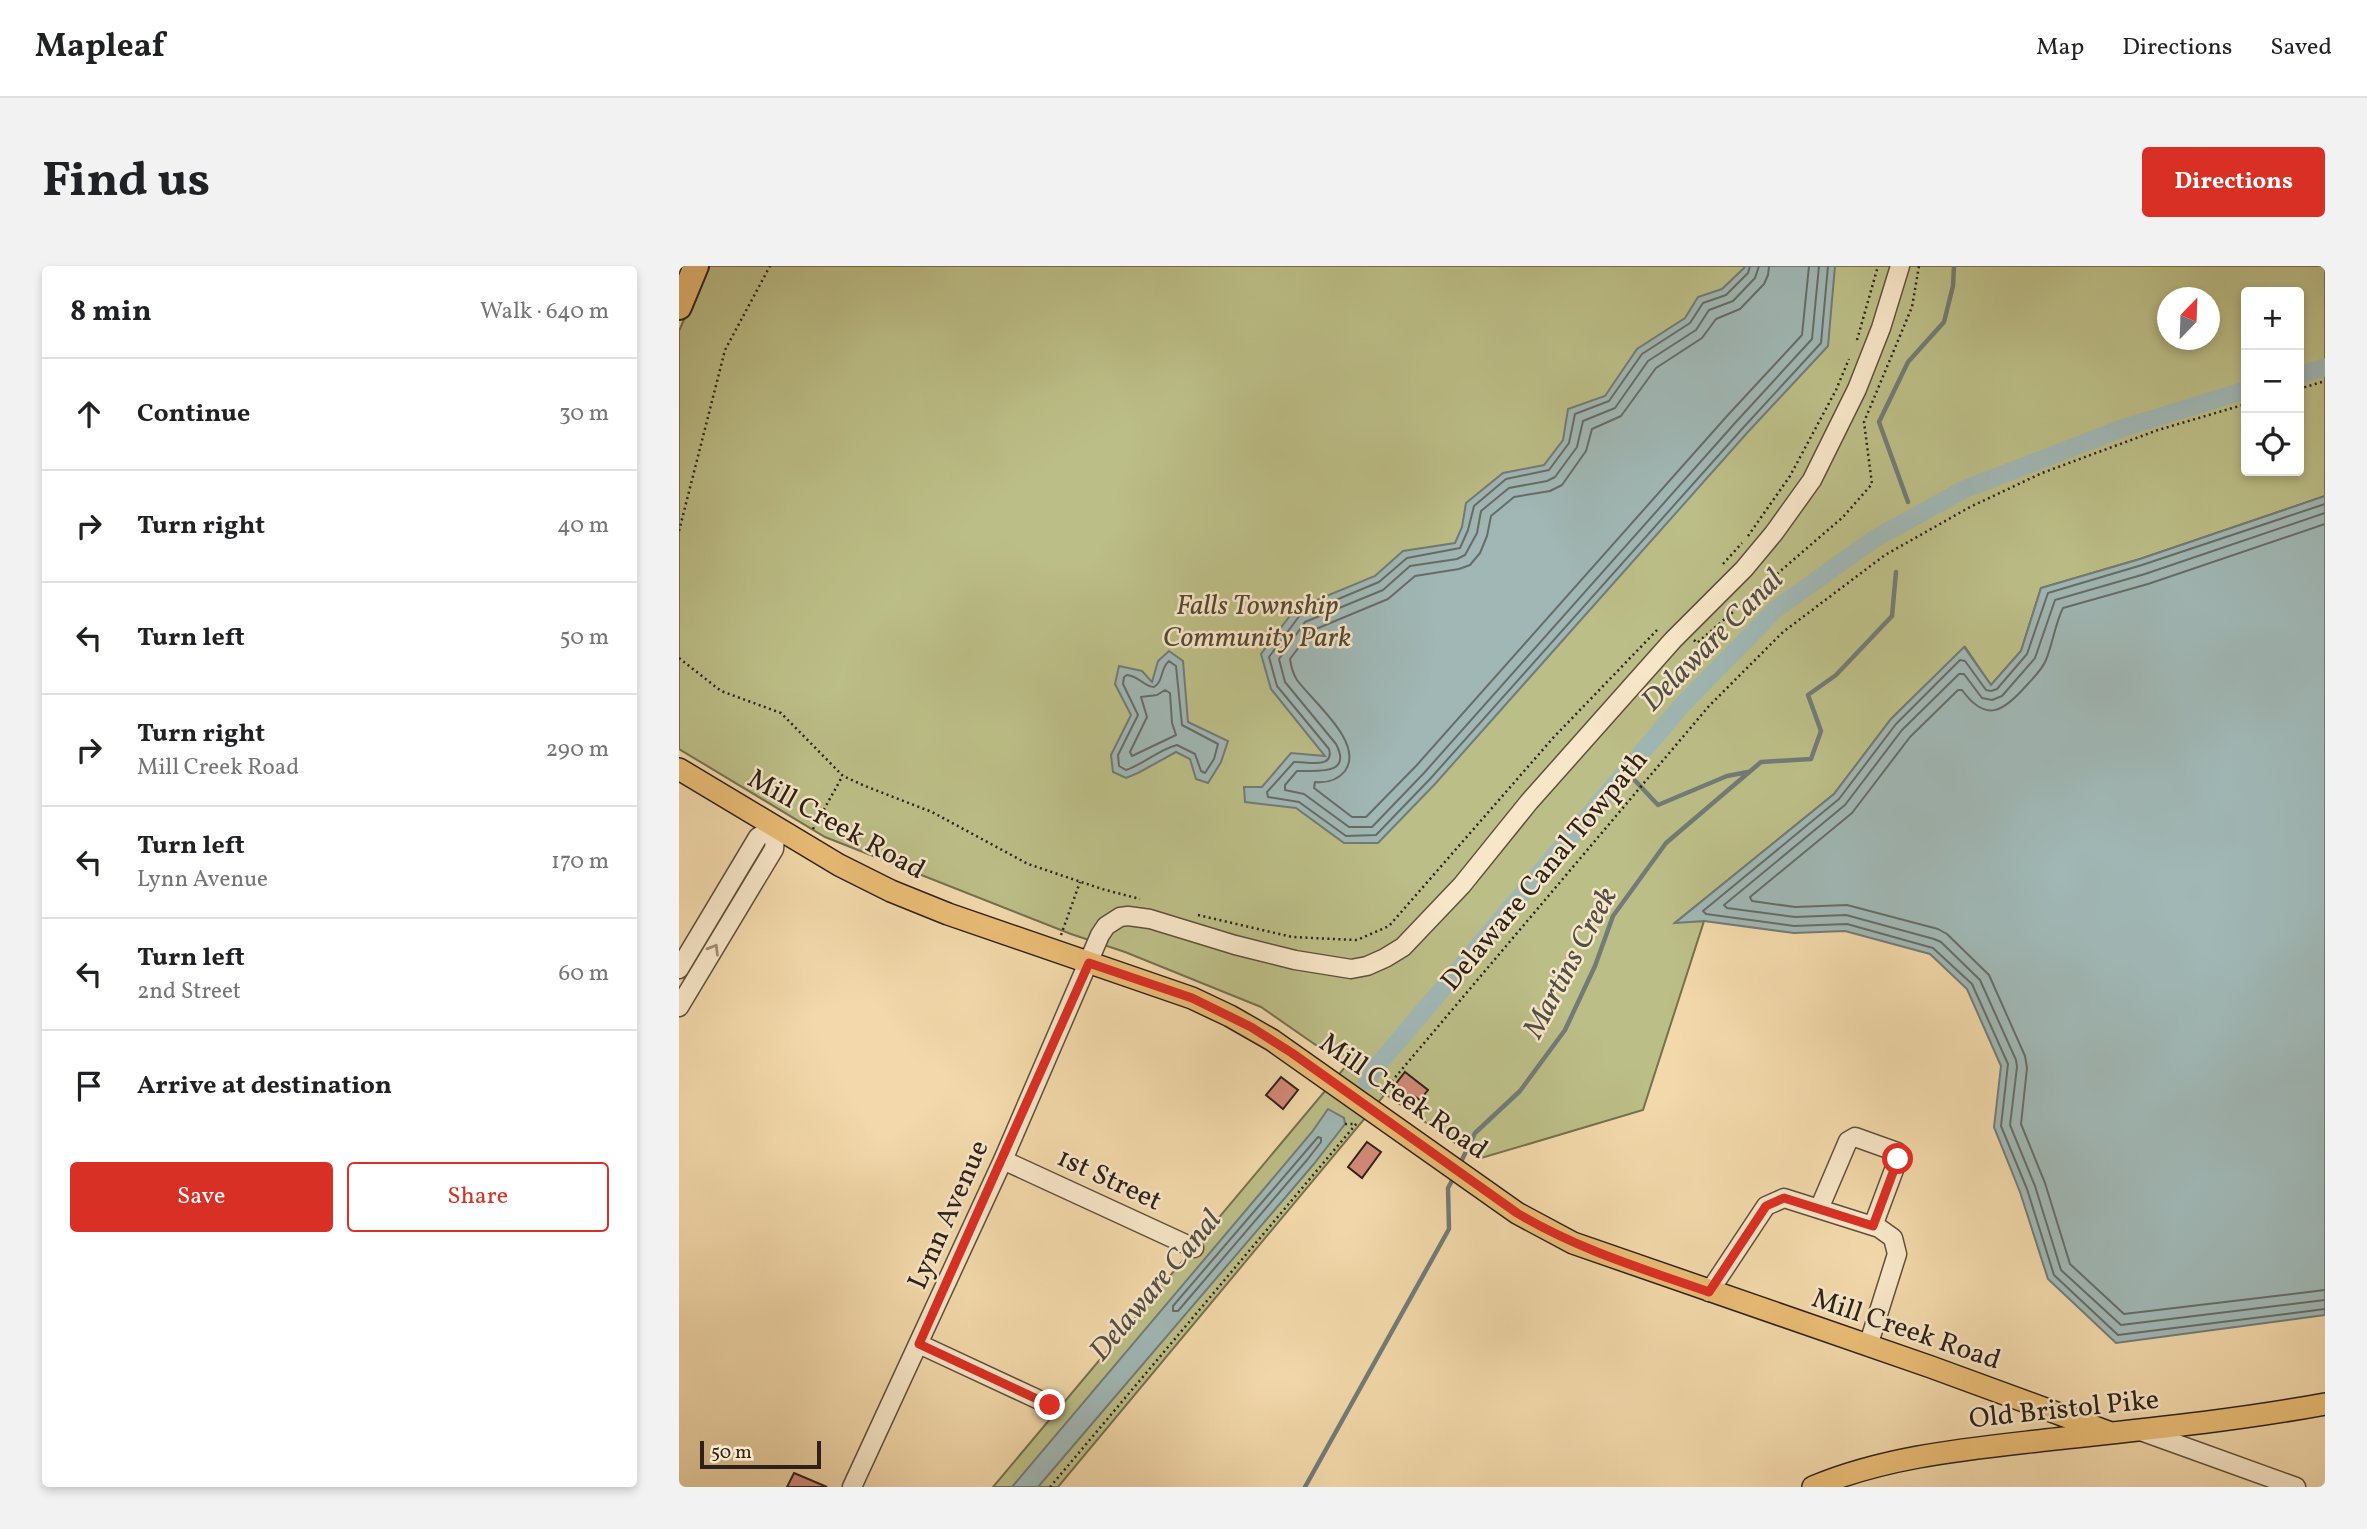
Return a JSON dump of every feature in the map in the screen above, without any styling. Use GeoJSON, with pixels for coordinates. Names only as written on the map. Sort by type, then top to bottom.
{"type":"FeatureCollection","features":[{"type":"Feature","properties":{"kind":"highway"},"geometry":{"type":"LineString","coordinates":[[679,307],[696,266]]}},
{"type":"Feature","properties":{"kind":"main road","name":"Mill Creek Road"},"geometry":{"type":"LineString","coordinates":[[679,769],[856,874],[920,904],[1192,998],[1251,1027],[1292,1053],[1517,1213],[1573,1243],[2111,1433]]}},
{"type":"Feature","properties":{"kind":"main road","name":"Old Bristol Pike"},"geometry":{"type":"LineString","coordinates":[[1813,1487],[1897,1461],[1954,1451],[2138,1430],[2325,1404]]}},
{"type":"Feature","properties":{"kind":"street","name":"Lynn Avenue"},"geometry":{"type":"LineString","coordinates":[[852,1487],[1003,1160],[1106,926],[1120,917],[1150,919],[1235,945],[1352,969],[1367,966],[1403,947],[1462,885],[1529,802],[1673,640],[1744,569],[1774,533],[1812,480],[1857,388],[1881,328],[1899,266]]}},
{"type":"Feature","properties":{"kind":"street"},"geometry":{"type":"LineString","coordinates":[[679,969],[758,836],[776,827]]}},
{"type":"Feature","properties":{"kind":"street"},"geometry":{"type":"LineString","coordinates":[[679,1007],[774,849],[776,827]]}},
{"type":"Feature","properties":{"kind":"street"},"geometry":{"type":"LineString","coordinates":[[1819,1209],[1849,1141],[1855,1137],[1897,1152],[1898,1159],[1873,1226]]}},
{"type":"Feature","properties":{"kind":"street","name":"1st Street"},"geometry":{"type":"LineString","coordinates":[[1003,1160],[1194,1248]]}},
{"type":"Feature","properties":{"kind":"street"},"geometry":{"type":"LineString","coordinates":[[1709,1292],[1766,1206],[1784,1198],[1873,1226],[1893,1238],[1897,1254],[1868,1346]]}},
{"type":"Feature","properties":{"kind":"street"},"geometry":{"type":"LineString","coordinates":[[919,1344],[1050,1405]]}},
{"type":"Feature","properties":{"kind":"street"},"geometry":{"type":"LineString","coordinates":[[2138,1430],[2296,1487]]}},
{"type":"Feature","properties":{"kind":"path"},"geometry":{"type":"LineString","coordinates":[[679,531],[725,350],[770,266]]}},
{"type":"Feature","properties":{"kind":"path"},"geometry":{"type":"LineString","coordinates":[[1856,344],[1878,266]]}},
{"type":"Feature","properties":{"kind":"path"},"geometry":{"type":"LineString","coordinates":[[1722,565],[1748,536],[1790,475],[1836,390],[1851,355]]}},
{"type":"Feature","properties":{"kind":"path"},"geometry":{"type":"LineString","coordinates":[[2304,387],[2325,381]]}},
{"type":"Feature","properties":{"kind":"path","name":"Delaware Canal Towpath"},"geometry":{"type":"LineString","coordinates":[[1380,1084],[1385,1089],[1709,706],[1783,632],[1885,555],[1970,507],[2042,473],[2158,430],[2241,405]]}},
{"type":"Feature","properties":{"kind":"path"},"geometry":{"type":"LineString","coordinates":[[1187,912],[1292,937],[1357,940],[1389,926],[1553,738],[1665,623]]}},
{"type":"Feature","properties":{"kind":"path"},"geometry":{"type":"LineString","coordinates":[[679,658],[722,691],[781,713],[843,775],[932,812],[1028,864],[1151,902]]}},
{"type":"Feature","properties":{"kind":"path"},"geometry":{"type":"LineString","coordinates":[[804,844],[843,775]]}},
{"type":"Feature","properties":{"kind":"path"},"geometry":{"type":"LineString","coordinates":[[1056,951],[1080,881]]}},
{"type":"Feature","properties":{"kind":"path"},"geometry":{"type":"LineString","coordinates":[[1050,1487],[1355,1125],[1345,1124]]}},
{"type":"Feature","properties":{"kind":"green space","name":"Falls Township Community Park"},"geometry":{"type":"Polygon","coordinates":[[[707,266],[2325,266],[2325,496],[2140,559],[2041,588],[2021,651],[1991,685],[1965,647],[1891,719],[1834,794],[1676,922],[1704,921],[1643,1110],[1478,1159],[1385,1094],[1058,1487],[993,1487],[1346,1066],[1261,1007],[825,837],[679,749],[679,331],[707,266]]]}},
{"type":"Feature","properties":{"kind":"water"},"geometry":{"type":"Polygon","coordinates":[[[1746,266],[1835,266],[1828,346],[1747,433],[1435,784],[1378,843],[1344,843],[1296,808],[1245,802],[1244,787],[1262,787],[1291,753],[1325,756],[1271,689],[1261,654],[1295,609],[1375,576],[1403,551],[1455,543],[1462,527],[1466,503],[1503,473],[1544,465],[1563,440],[1568,409],[1605,396],[1637,349],[1685,318],[1698,297],[1722,289],[1746,266]]]}},
{"type":"Feature","properties":{"kind":"water"},"geometry":{"type":"Polygon","coordinates":[[[2325,496],[2325,1315],[2116,1343],[2048,1279],[2020,1192],[1994,1127],[2001,1066],[1967,989],[1930,954],[1845,931],[1794,933],[1704,921],[1675,923],[1834,794],[1891,719],[1964,647],[1991,685],[2021,651],[2041,588],[2140,559],[2325,496]]]}},
{"type":"Feature","properties":{"kind":"water"},"geometry":{"type":"Polygon","coordinates":[[[1169,651],[1183,661],[1188,722],[1228,741],[1221,762],[1208,783],[1196,779],[1190,759],[1176,752],[1126,778],[1113,772],[1111,755],[1131,715],[1115,684],[1119,666],[1142,671],[1152,682],[1158,661],[1169,651]]]}},
{"type":"Feature","properties":{"kind":"water"},"geometry":{"type":"Polygon","coordinates":[[[1328,1109],[1344,1118],[1345,1124],[1313,1165],[1038,1487],[1012,1487],[1312,1132],[1328,1109]]]}},
{"type":"Feature","properties":{"kind":"building"},"geometry":{"type":"Polygon","coordinates":[[[1405,1072],[1428,1090],[1420,1100],[1414,1096],[1411,1100],[1394,1086],[1405,1072]]]}},
{"type":"Feature","properties":{"kind":"building"},"geometry":{"type":"Polygon","coordinates":[[[1281,1077],[1298,1090],[1283,1109],[1266,1095],[1281,1077]]]}},
{"type":"Feature","properties":{"kind":"building"},"geometry":{"type":"Polygon","coordinates":[[[1367,1142],[1381,1152],[1362,1178],[1348,1167],[1367,1142]]]}},
{"type":"Feature","properties":{"kind":"building"},"geometry":{"type":"Polygon","coordinates":[[[794,1473],[827,1487],[787,1487],[794,1473]]]}},
{"type":"Feature","properties":{"kind":"waterway","name":"Martins Creek"},"geometry":{"type":"LineString","coordinates":[[1908,502],[1879,422],[1908,362],[1944,322],[1953,286],[1954,266]]}},
{"type":"Feature","properties":{"kind":"waterway","name":"Delaware Canal"},"geometry":{"type":"LineString","coordinates":[[2304,373],[2325,367]]}},
{"type":"Feature","properties":{"kind":"waterway","name":"Delaware Canal"},"geometry":{"type":"LineString","coordinates":[[1367,1081],[1682,705],[1776,609],[1874,539],[1965,489],[2123,428],[2241,392]]}},
{"type":"Feature","properties":{"kind":"waterway","name":"Martins Creek"},"geometry":{"type":"LineString","coordinates":[[1459,1166],[1475,1133],[1520,1091],[1565,1030],[1595,966],[1613,916],[1666,843],[1761,762],[1811,759],[1821,731],[1808,695],[1836,675],[1892,616],[1896,572]]}},
{"type":"Feature","properties":{"kind":"waterway"},"geometry":{"type":"LineString","coordinates":[[1626,771],[1658,805],[1727,776],[1748,772]]}},
{"type":"Feature","properties":{"kind":"waterway","name":"Martins Creek"},"geometry":{"type":"LineString","coordinates":[[1305,1487],[1449,1229],[1448,1188],[1454,1177]]}},
{"type":"Feature","properties":{"kind":"route"},"geometry":{"type":"LineString","coordinates":[[1050,1405],[919,1344],[1089,963],[1192,998],[1251,1027],[1538,1226],[1611,1258],[1709,1292],[1766,1206],[1784,1198],[1873,1226],[1898,1159]]}}]}
